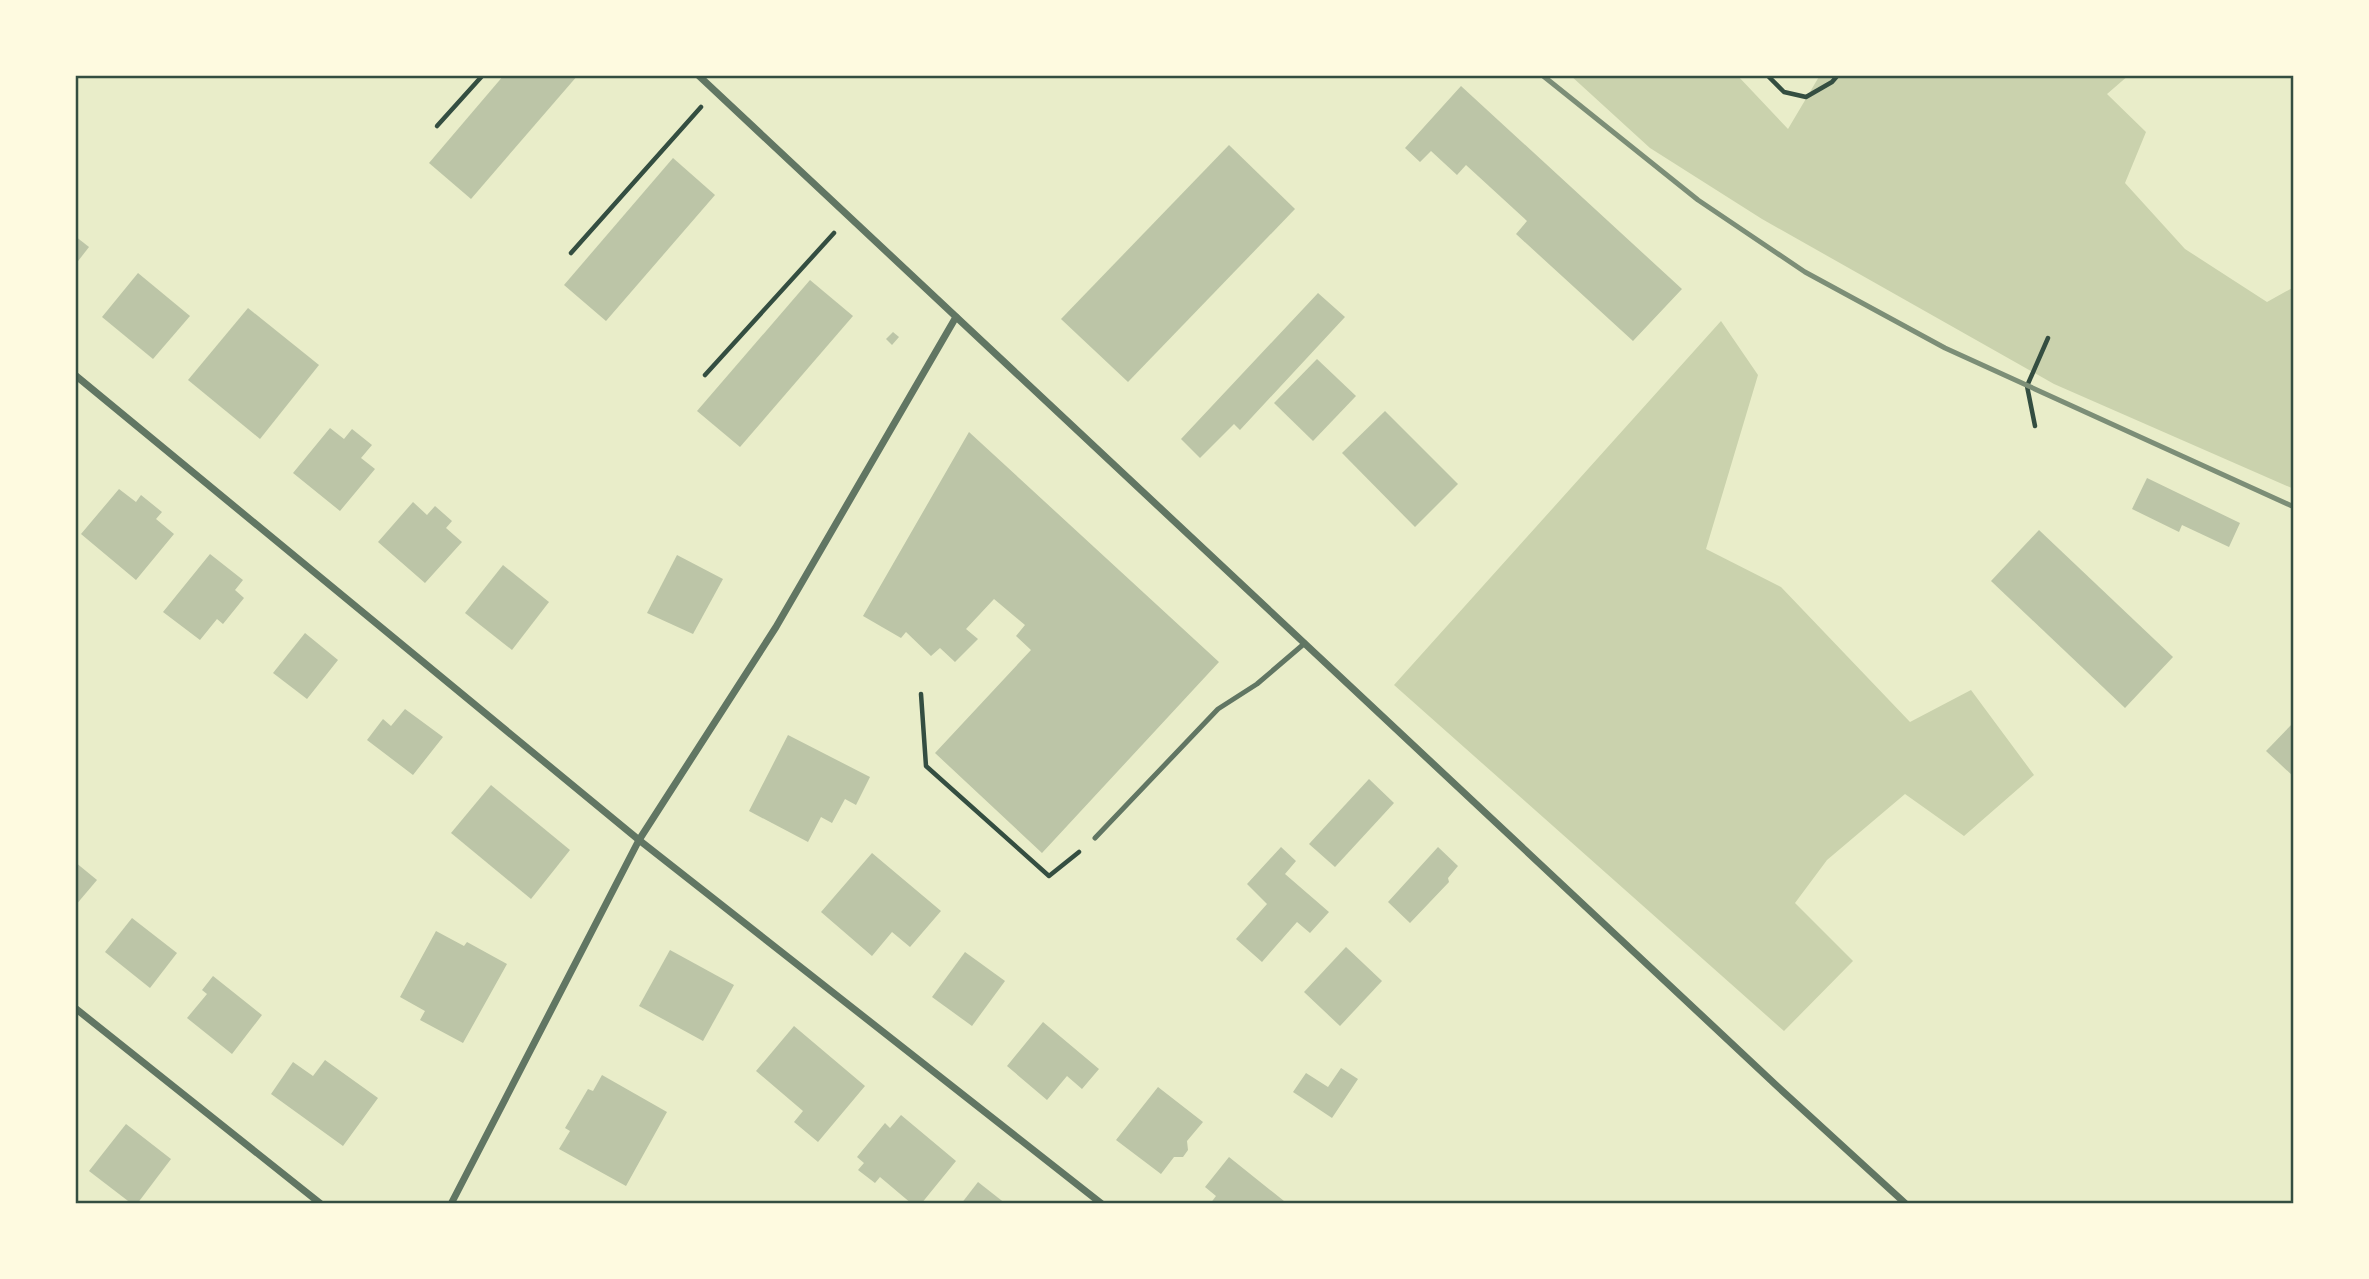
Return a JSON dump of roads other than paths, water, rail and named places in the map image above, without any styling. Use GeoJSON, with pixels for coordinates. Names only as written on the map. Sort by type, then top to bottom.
{"type":"FeatureCollection","features":[{"type":"Feature","properties":{"kind":"street"},"geometry":{"type":"LineString","coordinates":[[698,75],[1906,1204]]}},
{"type":"Feature","properties":{"kind":"street"},"geometry":{"type":"LineString","coordinates":[[451,1204],[639,840],[776,627],[957,317]]}},
{"type":"Feature","properties":{"kind":"street"},"geometry":{"type":"LineString","coordinates":[[75,375],[639,840],[1102,1204]]}},
{"type":"Feature","properties":{"kind":"street"},"geometry":{"type":"LineString","coordinates":[[75,1008],[321,1204]]}},
{"type":"Feature","properties":{"kind":"lane"},"geometry":{"type":"LineString","coordinates":[[1095,838],[1218,709],[1257,684],[1305,643]]}},
{"type":"Feature","properties":{"kind":"railway"},"geometry":{"type":"LineString","coordinates":[[1542,75],[1698,200],[1805,272],[1945,348],[2294,507]]}}]}
